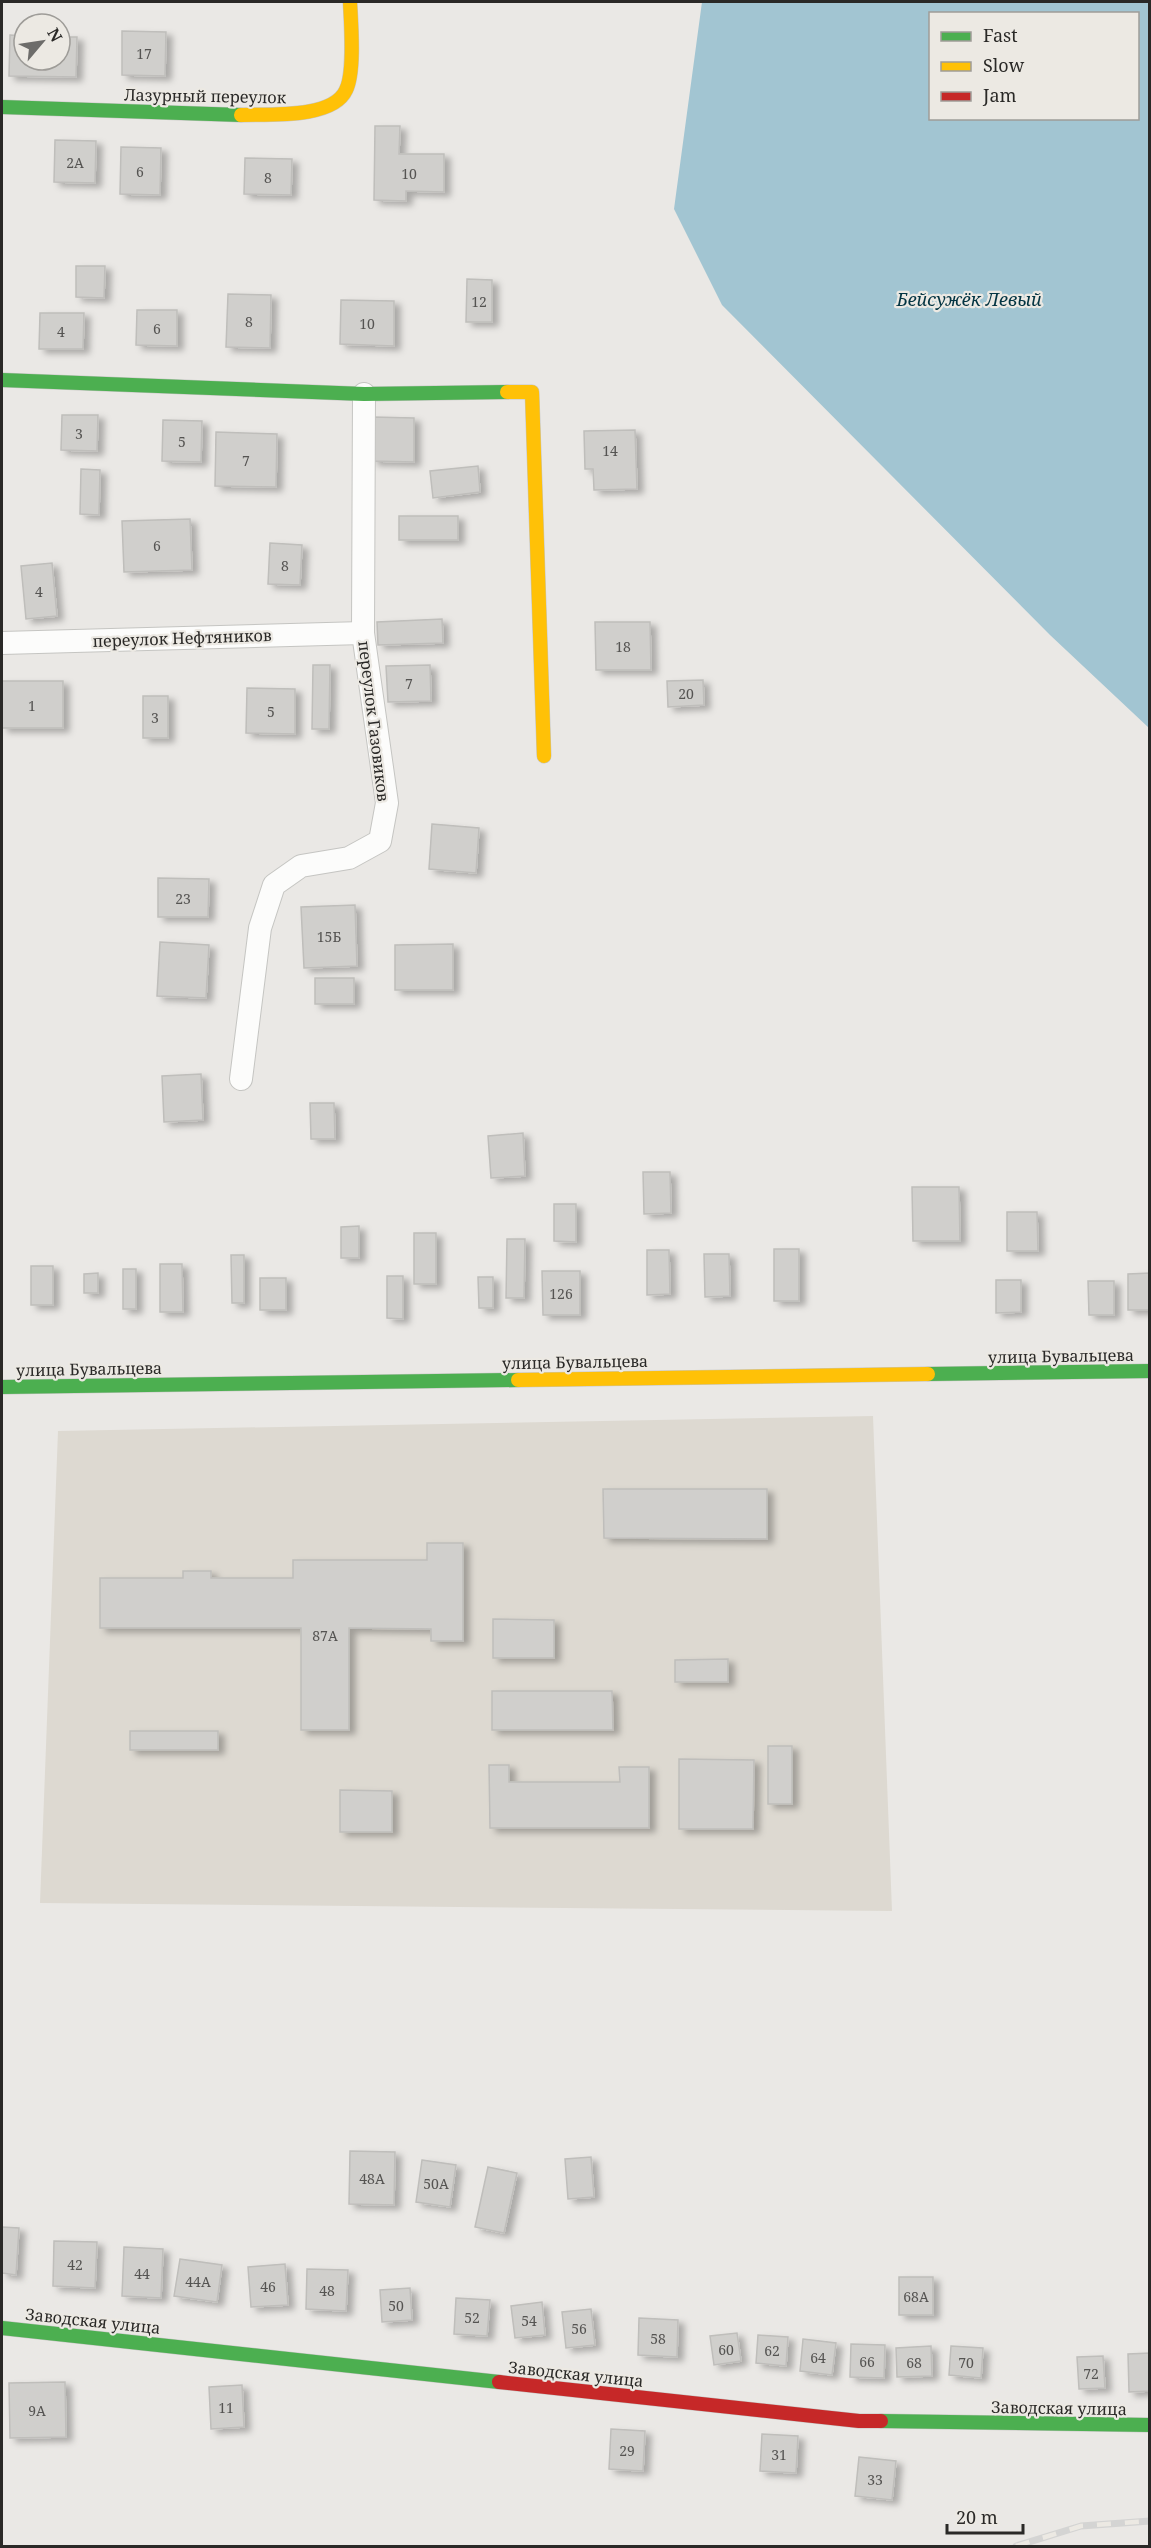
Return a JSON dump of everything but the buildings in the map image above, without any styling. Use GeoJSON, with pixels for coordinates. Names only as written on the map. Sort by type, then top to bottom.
{"type":"FeatureCollection","features":[{"type":"Feature","properties":{"kind":"street","name":"Лазурный переулок"},"geometry":{"type":"LineString","coordinates":[[2,107],[247,115],[292,114],[329,107],[346,91],[352,51],[350,2]]}},
{"type":"Feature","properties":{"kind":"street"},"geometry":{"type":"LineString","coordinates":[[2,380],[364,394],[532,392],[544,756]]}},
{"type":"Feature","properties":{"kind":"street","name":"переулок Газовиков"},"geometry":{"type":"LineString","coordinates":[[241,1079],[260,928],[274,885],[301,866],[349,858],[380,841],[387,803],[363,633],[364,394]]}},
{"type":"Feature","properties":{"kind":"street","name":"переулок Нефтяников"},"geometry":{"type":"LineString","coordinates":[[2,643],[363,633]]}},
{"type":"Feature","properties":{"kind":"street","name":"улица Бувальцева"},"geometry":{"type":"LineString","coordinates":[[2,1387],[1149,1371]]}},
{"type":"Feature","properties":{"kind":"street","name":"Заводская улица"},"geometry":{"type":"LineString","coordinates":[[2,2328],[859,2421],[1149,2425]]}},
{"type":"Feature","properties":{"kind":"shaded area"},"geometry":{"type":"Polygon","coordinates":[[[873,1416],[892,1911],[40,1903],[58,1431],[873,1416]]]}},
{"type":"Feature","properties":{"kind":"water","name":"Бейсужёк Левый"},"geometry":{"type":"Polygon","coordinates":[[[702,2],[1149,2],[1149,728],[1050,635],[722,305],[674,209],[702,2]]]}},
{"type":"Feature","properties":{"kind":"railway"},"geometry":{"type":"LineString","coordinates":[[1016,2546],[1081,2526],[1150,2521]]}},
{"type":"Feature","properties":{"kind":"traffic: fast"},"geometry":{"type":"LineString","coordinates":[[2,107],[241,115]]}},
{"type":"Feature","properties":{"kind":"traffic: fast"},"geometry":{"type":"LineString","coordinates":[[2,380],[364,394],[507,392]]}},
{"type":"Feature","properties":{"kind":"traffic: fast"},"geometry":{"type":"LineString","coordinates":[[928,1374],[1150,1371]]}},
{"type":"Feature","properties":{"kind":"traffic: fast"},"geometry":{"type":"LineString","coordinates":[[2,1387],[518,1380]]}},
{"type":"Feature","properties":{"kind":"traffic: fast"},"geometry":{"type":"LineString","coordinates":[[2,2328],[499,2382]]}},
{"type":"Feature","properties":{"kind":"traffic: fast"},"geometry":{"type":"LineString","coordinates":[[881,2421],[1150,2425]]}},
{"type":"Feature","properties":{"kind":"traffic: slow"},"geometry":{"type":"LineString","coordinates":[[241,115],[299,113],[328,106],[339,99],[346,90],[351,72],[350,2]]}},
{"type":"Feature","properties":{"kind":"traffic: slow"},"geometry":{"type":"LineString","coordinates":[[507,392],[532,392],[544,756]]}},
{"type":"Feature","properties":{"kind":"traffic: slow"},"geometry":{"type":"LineString","coordinates":[[518,1380],[928,1374]]}},
{"type":"Feature","properties":{"kind":"traffic: jam"},"geometry":{"type":"LineString","coordinates":[[499,2382],[859,2421],[881,2421]]}}]}
